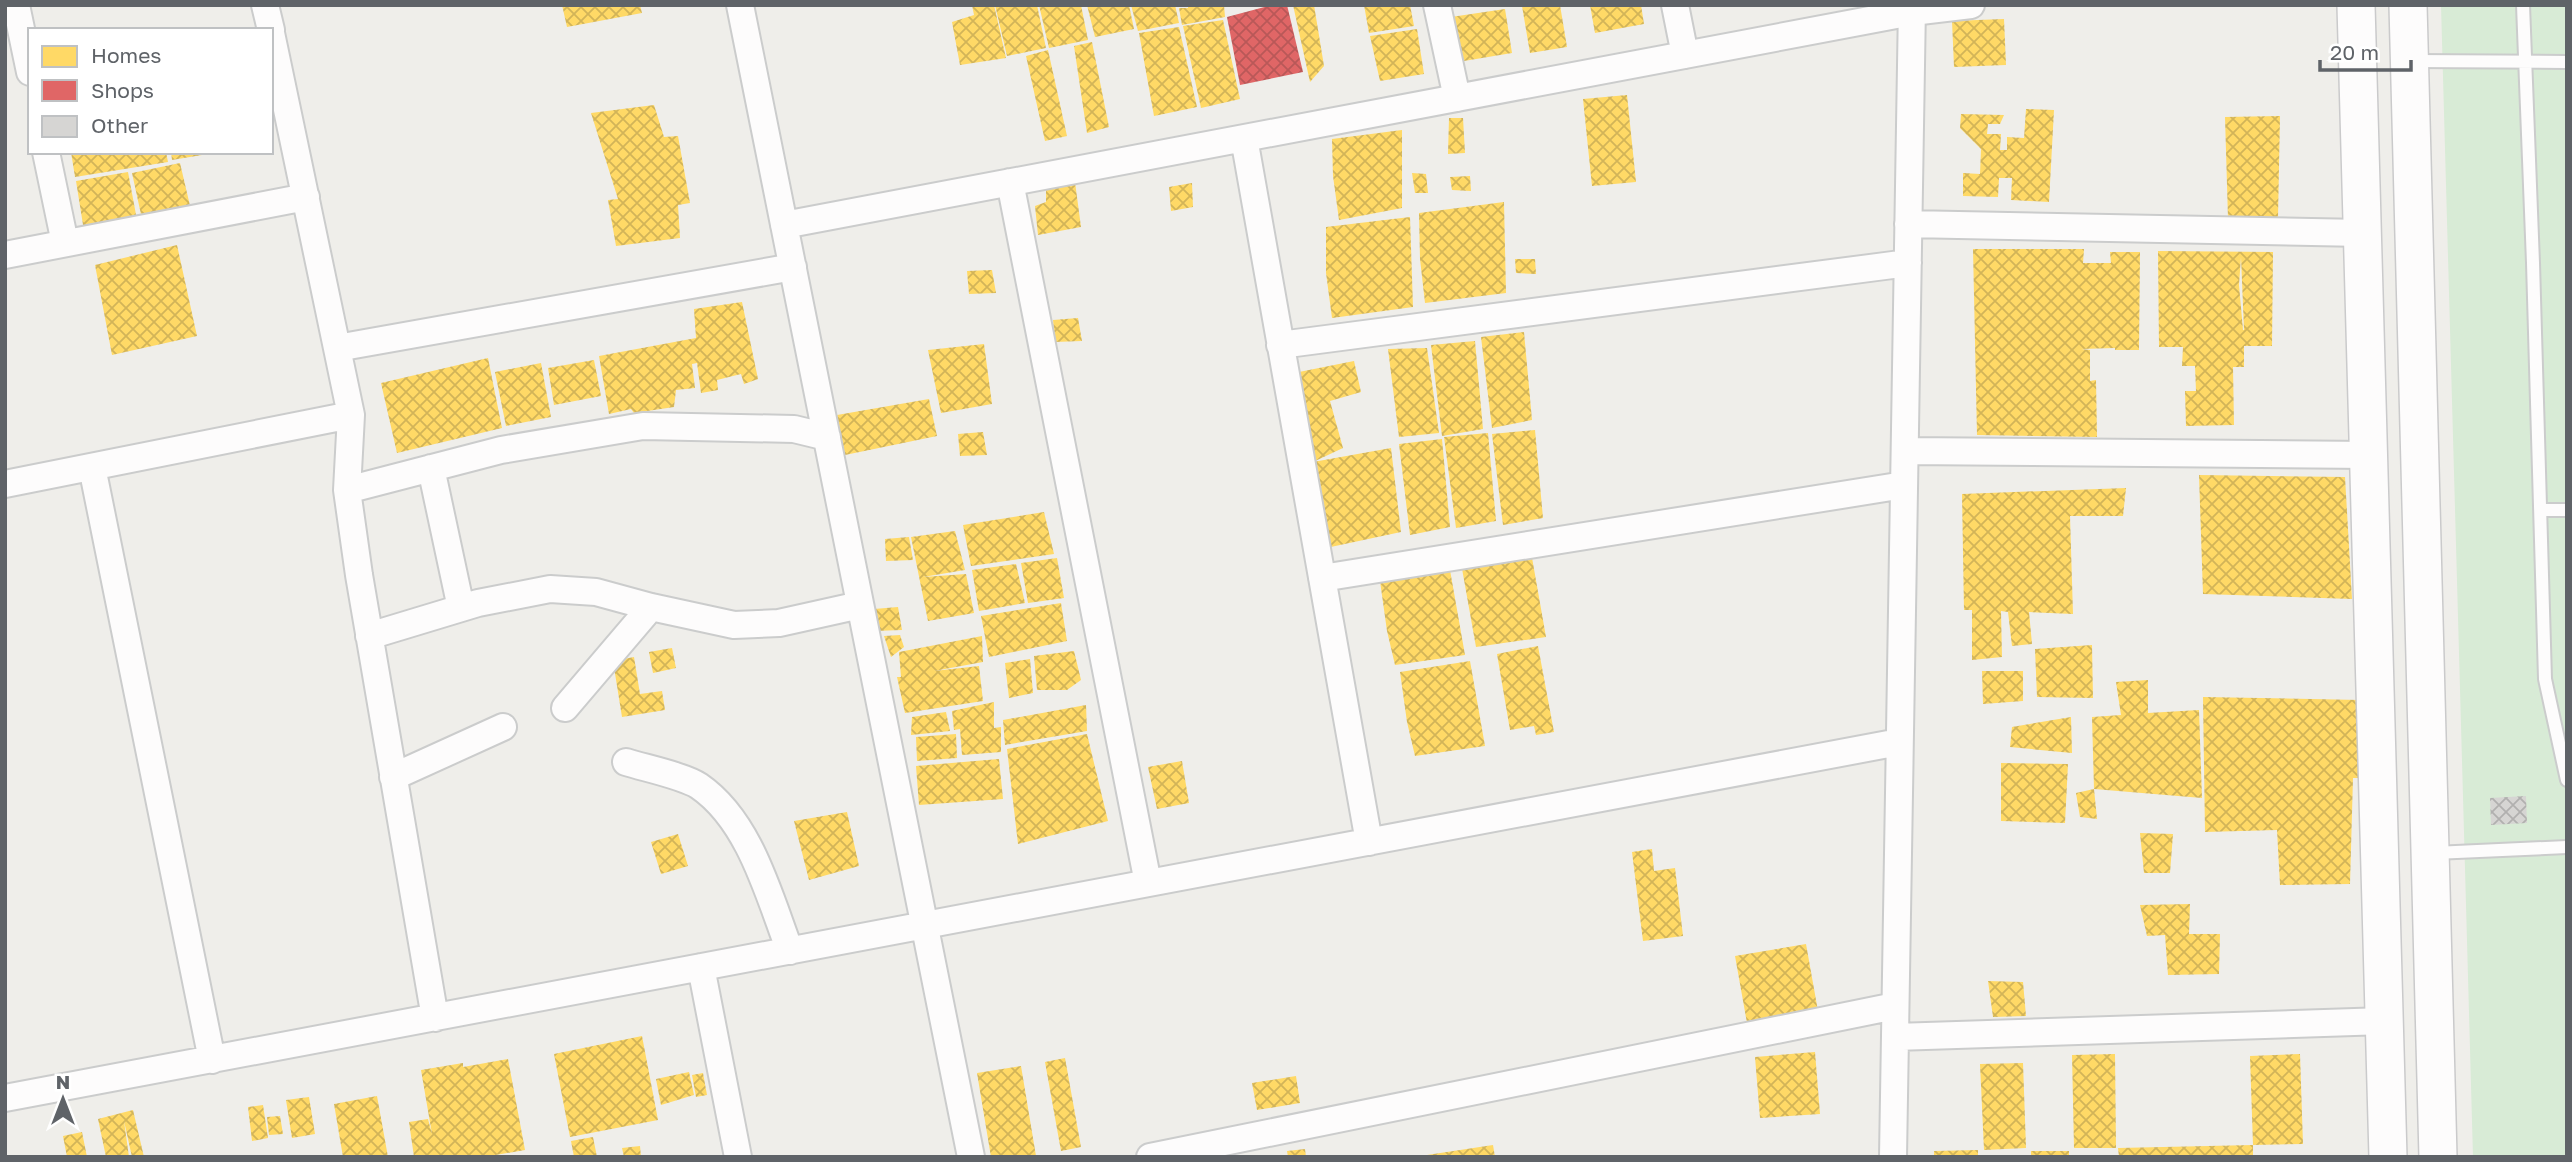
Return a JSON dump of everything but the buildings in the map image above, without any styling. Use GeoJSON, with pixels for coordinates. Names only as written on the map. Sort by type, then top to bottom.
{"type":"FeatureCollection","features":[{"type":"Feature","properties":{"kind":"street"},"geometry":{"type":"LineString","coordinates":[[265,5],[270,28]]}},
{"type":"Feature","properties":{"kind":"street"},"geometry":{"type":"LineString","coordinates":[[740,5],[971,1157]]}},
{"type":"Feature","properties":{"kind":"street"},"geometry":{"type":"LineString","coordinates":[[1437,5],[1457,98]]}},
{"type":"Feature","properties":{"kind":"street"},"geometry":{"type":"LineString","coordinates":[[1675,5],[1685,55]]}},
{"type":"Feature","properties":{"kind":"street"},"geometry":{"type":"LineString","coordinates":[[784,225],[1685,55],[1912,9],[1970,5]]}},
{"type":"Feature","properties":{"kind":"street"},"geometry":{"type":"LineString","coordinates":[[2356,5],[2388,1157]]}},
{"type":"Feature","properties":{"kind":"street"},"geometry":{"type":"LineString","coordinates":[[2408,5],[2438,1157]]}},
{"type":"Feature","properties":{"kind":"street"},"geometry":{"type":"LineString","coordinates":[[1893,1157],[1912,9]]}},
{"type":"Feature","properties":{"kind":"street"},"geometry":{"type":"LineString","coordinates":[[14,21],[28,66]]}},
{"type":"Feature","properties":{"kind":"street"},"geometry":{"type":"LineString","coordinates":[[273,40],[351,415],[347,490],[369,636],[435,1018]]}},
{"type":"Feature","properties":{"kind":"street"},"geometry":{"type":"LineString","coordinates":[[1244,138],[1369,842]]}},
{"type":"Feature","properties":{"kind":"street"},"geometry":{"type":"LineString","coordinates":[[46,154],[65,243]]}},
{"type":"Feature","properties":{"kind":"street"},"geometry":{"type":"LineString","coordinates":[[1010,182],[1148,883]]}},
{"type":"Feature","properties":{"kind":"street"},"geometry":{"type":"LineString","coordinates":[[5,255],[306,197]]}},
{"type":"Feature","properties":{"kind":"street"},"geometry":{"type":"LineString","coordinates":[[1908,225],[2363,233]]}},
{"type":"Feature","properties":{"kind":"street"},"geometry":{"type":"LineString","coordinates":[[1280,345],[1908,263]]}},
{"type":"Feature","properties":{"kind":"street"},"geometry":{"type":"LineString","coordinates":[[337,348],[793,267]]}},
{"type":"Feature","properties":{"kind":"street"},"geometry":{"type":"LineString","coordinates":[[5,484],[351,415]]}},
{"type":"Feature","properties":{"kind":"street"},"geometry":{"type":"LineString","coordinates":[[347,490],[501,450],[643,426],[794,429],[827,437]]}},
{"type":"Feature","properties":{"kind":"street"},"geometry":{"type":"LineString","coordinates":[[1905,451],[2369,455]]}},
{"type":"Feature","properties":{"kind":"street"},"geometry":{"type":"LineString","coordinates":[[92,467],[212,1059]]}},
{"type":"Feature","properties":{"kind":"street"},"geometry":{"type":"LineString","coordinates":[[431,468],[461,608]]}},
{"type":"Feature","properties":{"kind":"street"},"geometry":{"type":"LineString","coordinates":[[1322,578],[1904,485]]}},
{"type":"Feature","properties":{"kind":"street"},"geometry":{"type":"LineString","coordinates":[[369,636],[461,608],[550,589],[596,592],[734,625],[779,623],[860,605]]}},
{"type":"Feature","properties":{"kind":"street"},"geometry":{"type":"LineString","coordinates":[[565,708],[651,607]]}},
{"type":"Feature","properties":{"kind":"street"},"geometry":{"type":"LineString","coordinates":[[393,777],[503,727]]}},
{"type":"Feature","properties":{"kind":"street"},"geometry":{"type":"LineString","coordinates":[[5,1098],[1899,742]]}},
{"type":"Feature","properties":{"kind":"street"},"geometry":{"type":"LineString","coordinates":[[626,762],[698,785],[727,812],[756,860],[790,951]]}},
{"type":"Feature","properties":{"kind":"street"},"geometry":{"type":"LineString","coordinates":[[701,967],[738,1157]]}},
{"type":"Feature","properties":{"kind":"street"},"geometry":{"type":"LineString","coordinates":[[1150,1157],[1206,1151],[1895,1006]]}},
{"type":"Feature","properties":{"kind":"street"},"geometry":{"type":"LineString","coordinates":[[1895,1037],[2385,1021]]}},
{"type":"Feature","properties":{"kind":"lane"},"geometry":{"type":"LineString","coordinates":[[2523,5],[2527,61],[2545,679],[2567,780]]}},
{"type":"Feature","properties":{"kind":"lane"},"geometry":{"type":"LineString","coordinates":[[2409,61],[2567,62]]}},
{"type":"Feature","properties":{"kind":"lane"},"geometry":{"type":"LineString","coordinates":[[2541,510],[2567,510]]}},
{"type":"Feature","properties":{"kind":"lane"},"geometry":{"type":"LineString","coordinates":[[2430,853],[2567,847]]}},
{"type":"Feature","properties":{"kind":"green space"},"geometry":{"type":"Polygon","coordinates":[[[2441,5],[2567,5],[2567,1157],[2473,1157],[2441,5]]]}}]}
